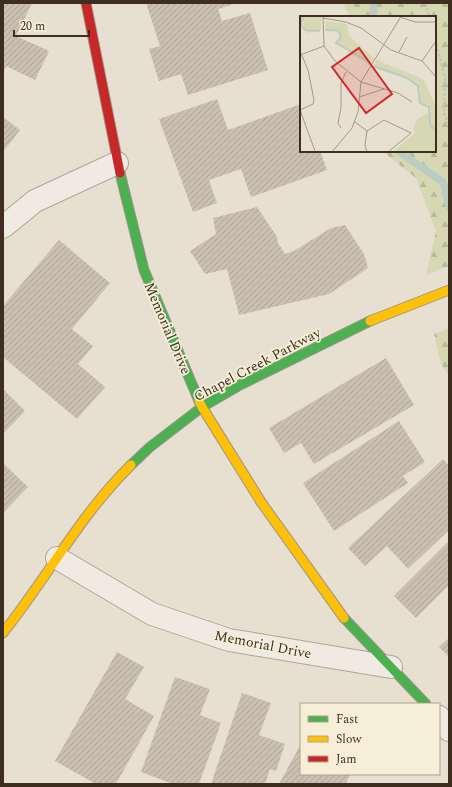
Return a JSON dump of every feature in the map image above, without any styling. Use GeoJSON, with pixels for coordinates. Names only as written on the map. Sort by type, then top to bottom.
{"type":"FeatureCollection","features":[{"type":"Feature","properties":{"kind":"street","name":"Memorial Drive"},"geometry":{"type":"LineString","coordinates":[[86,3],[117,163],[144,270],[202,407],[261,502],[343,617],[425,703]]}},
{"type":"Feature","properties":{"kind":"street"},"geometry":{"type":"LineString","coordinates":[[3,227],[35,201],[117,163]]}},
{"type":"Feature","properties":{"kind":"street","name":"Chapel Creek Parkway"},"geometry":{"type":"LineString","coordinates":[[3,633],[88,515],[118,478],[150,447],[202,407],[240,385],[373,320],[449,290]]}},
{"type":"Feature","properties":{"kind":"street","name":"Memorial Drive"},"geometry":{"type":"LineString","coordinates":[[57,558],[152,614],[222,638],[237,642],[391,667]]}},
{"type":"Feature","properties":{"kind":"street"},"geometry":{"type":"LineString","coordinates":[[440,718],[449,730]]}},
{"type":"Feature","properties":{"kind":"path"},"geometry":{"type":"LineString","coordinates":[[426,3],[429,16]]}},
{"type":"Feature","properties":{"kind":"path"},"geometry":{"type":"LineString","coordinates":[[436,43],[445,78],[444,114],[449,124]]}},
{"type":"Feature","properties":{"kind":"green space"},"geometry":{"type":"Polygon","coordinates":[[[343,3],[449,3],[449,266],[426,275],[436,231],[416,178],[383,152],[436,152],[436,16],[350,16],[343,3]]]}},
{"type":"Feature","properties":{"kind":"green space"},"geometry":{"type":"Polygon","coordinates":[[[449,328],[449,376],[441,364],[434,334],[449,328]]]}},
{"type":"Feature","properties":{"kind":"building"},"geometry":{"type":"Polygon","coordinates":[[[3,3],[32,3],[16,36],[49,51],[35,80],[6,66],[3,73],[3,3]]]}},
{"type":"Feature","properties":{"kind":"building"},"geometry":{"type":"Polygon","coordinates":[[[146,3],[237,3],[218,9],[222,21],[250,13],[268,70],[188,95],[181,74],[159,81],[149,49],[160,46],[146,3]]]}},
{"type":"Feature","properties":{"kind":"building"},"geometry":{"type":"Polygon","coordinates":[[[217,99],[228,130],[300,104],[300,152],[320,152],[327,170],[251,197],[241,169],[209,180],[217,203],[193,212],[159,119],[217,99]]]}},
{"type":"Feature","properties":{"kind":"building"},"geometry":{"type":"Polygon","coordinates":[[[3,117],[20,130],[3,152],[3,117]]]}},
{"type":"Feature","properties":{"kind":"building"},"geometry":{"type":"Polygon","coordinates":[[[257,207],[277,237],[278,243],[285,254],[294,251],[331,228],[345,225],[364,254],[368,268],[329,294],[239,315],[227,269],[205,274],[190,251],[216,234],[213,218],[257,207]]]}},
{"type":"Feature","properties":{"kind":"building"},"geometry":{"type":"Polygon","coordinates":[[[59,240],[110,283],[72,329],[93,346],[78,364],[105,387],[77,419],[3,357],[3,306],[59,240]]]}},
{"type":"Feature","properties":{"kind":"building"},"geometry":{"type":"Polygon","coordinates":[[[386,358],[414,405],[314,464],[301,443],[284,453],[269,428],[386,358]]]}},
{"type":"Feature","properties":{"kind":"building"},"geometry":{"type":"Polygon","coordinates":[[[3,389],[25,411],[3,434],[3,389]]]}},
{"type":"Feature","properties":{"kind":"building"},"geometry":{"type":"Polygon","coordinates":[[[399,421],[425,462],[403,476],[408,483],[334,531],[303,483],[399,421]]]}},
{"type":"Feature","properties":{"kind":"building"},"geometry":{"type":"Polygon","coordinates":[[[443,459],[449,466],[449,530],[408,569],[387,546],[365,566],[348,548],[443,459]]]}},
{"type":"Feature","properties":{"kind":"building"},"geometry":{"type":"Polygon","coordinates":[[[3,463],[28,487],[3,513],[3,463]]]}},
{"type":"Feature","properties":{"kind":"building"},"geometry":{"type":"Polygon","coordinates":[[[449,541],[449,585],[416,618],[394,596],[449,541]]]}},
{"type":"Feature","properties":{"kind":"building"},"geometry":{"type":"Polygon","coordinates":[[[449,638],[449,657],[439,647],[449,638]]]}},
{"type":"Feature","properties":{"kind":"building"},"geometry":{"type":"Polygon","coordinates":[[[117,652],[144,667],[125,699],[154,716],[116,784],[96,784],[55,761],[117,652]]]}},
{"type":"Feature","properties":{"kind":"building"},"geometry":{"type":"Polygon","coordinates":[[[175,677],[210,689],[200,715],[221,723],[199,784],[173,784],[141,772],[175,677]]]}},
{"type":"Feature","properties":{"kind":"building"},"geometry":{"type":"Polygon","coordinates":[[[242,693],[271,703],[259,735],[285,744],[276,771],[270,769],[265,784],[211,784],[242,693]]]}},
{"type":"Feature","properties":{"kind":"building"},"geometry":{"type":"Polygon","coordinates":[[[300,746],[300,775],[350,775],[345,784],[279,784],[300,746]]]}},
{"type":"Feature","properties":{"kind":"waterway"},"geometry":{"type":"LineString","coordinates":[[372,16],[374,12],[373,3]]}},
{"type":"Feature","properties":{"kind":"waterway"},"geometry":{"type":"LineString","coordinates":[[399,152],[443,182],[449,208]]}},
{"type":"Feature","properties":{"kind":"traffic: fast"},"geometry":{"type":"LineString","coordinates":[[120,173],[144,270],[199,401]]}},
{"type":"Feature","properties":{"kind":"traffic: fast"},"geometry":{"type":"LineString","coordinates":[[131,465],[150,447],[202,407],[240,385],[370,321]]}},
{"type":"Feature","properties":{"kind":"traffic: fast"},"geometry":{"type":"LineString","coordinates":[[344,618],[425,703]]}},
{"type":"Feature","properties":{"kind":"traffic: slow"},"geometry":{"type":"LineString","coordinates":[[370,321],[449,290]]}},
{"type":"Feature","properties":{"kind":"traffic: slow"},"geometry":{"type":"LineString","coordinates":[[199,401],[261,502],[344,618]]}},
{"type":"Feature","properties":{"kind":"traffic: slow"},"geometry":{"type":"LineString","coordinates":[[3,633],[80,526],[113,484],[131,465]]}},
{"type":"Feature","properties":{"kind":"traffic: jam"},"geometry":{"type":"LineString","coordinates":[[86,3],[120,173]]}}]}
